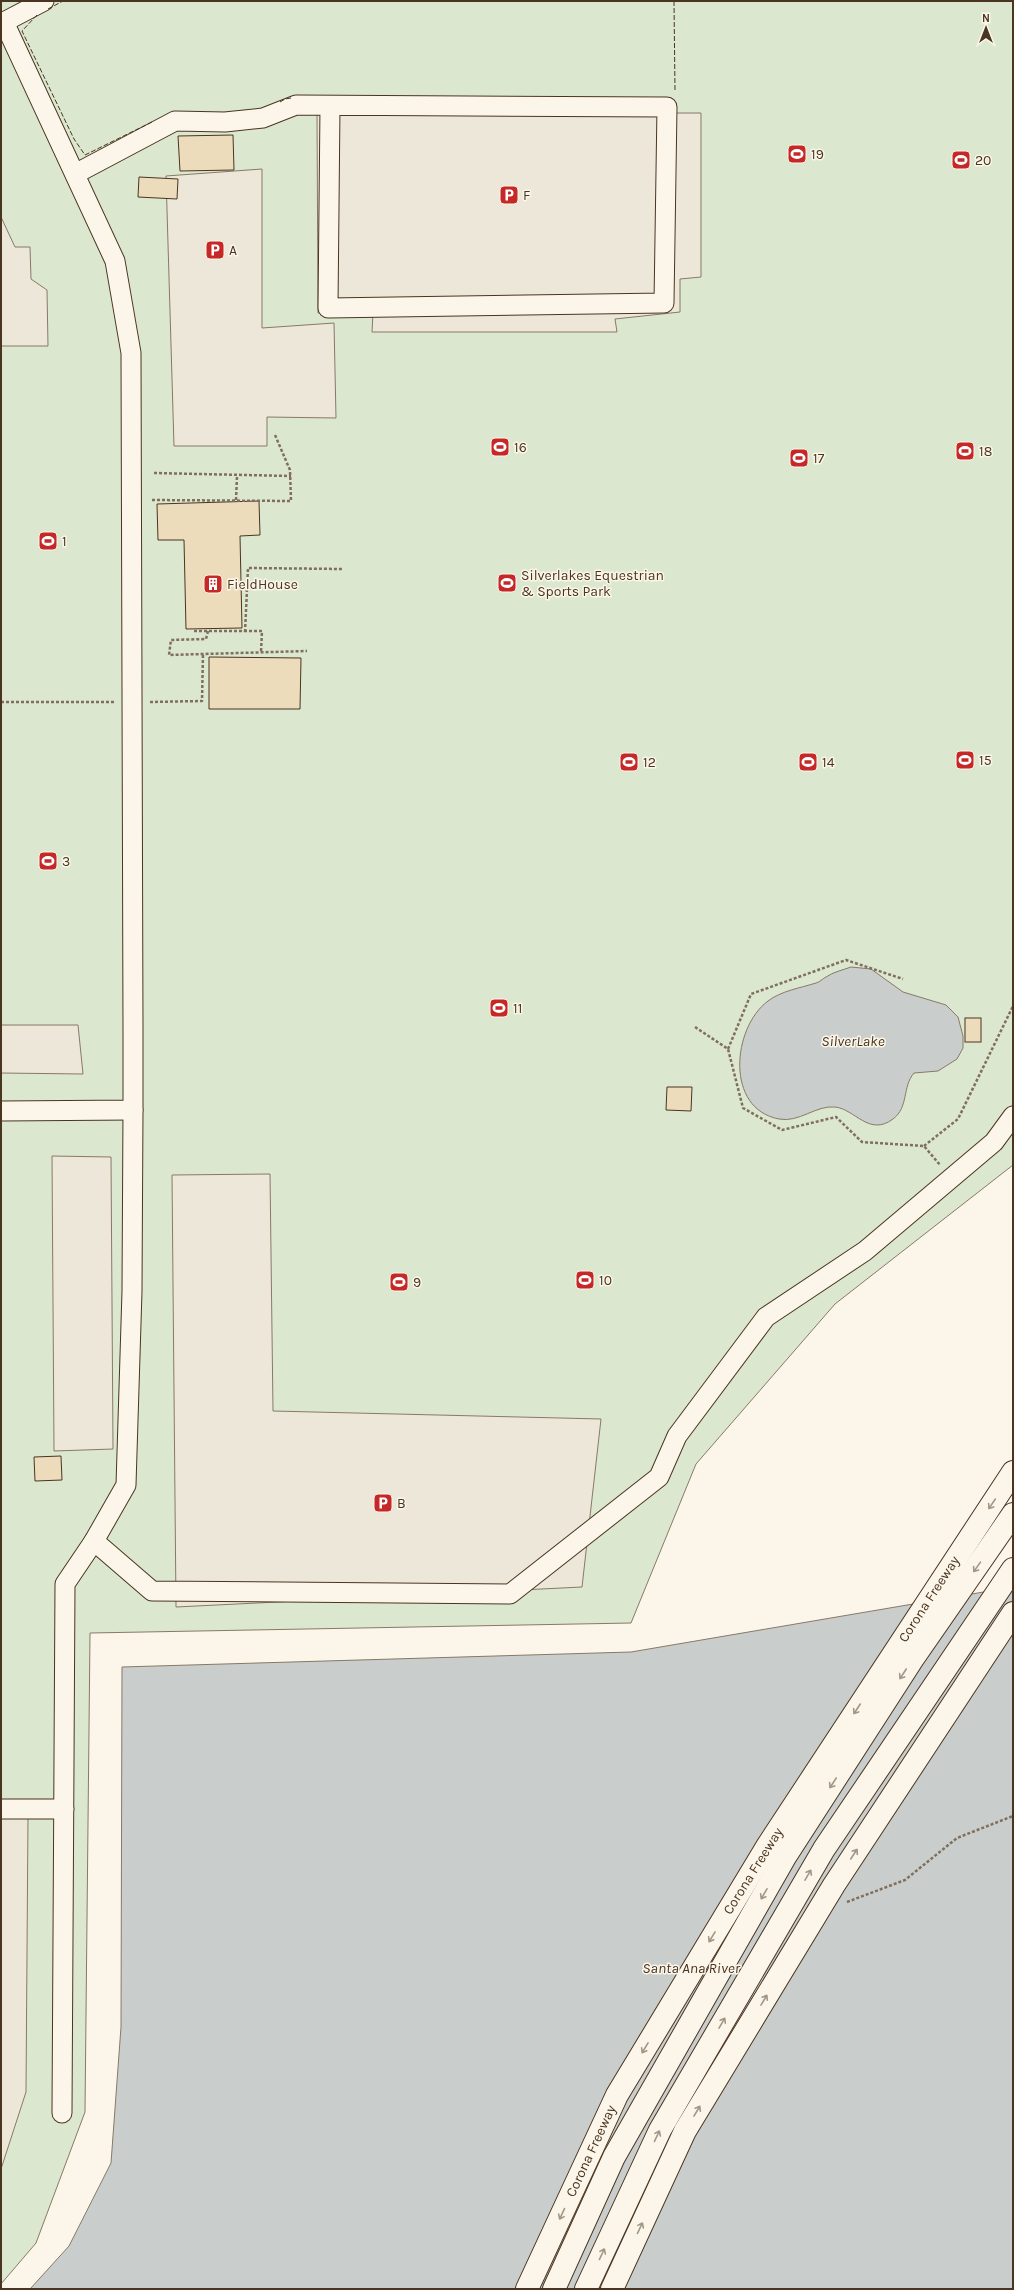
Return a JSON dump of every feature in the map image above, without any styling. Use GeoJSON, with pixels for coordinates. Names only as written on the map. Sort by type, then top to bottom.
{"type":"FeatureCollection","features":[{"type":"Feature","properties":{"kind":"highway","name":"Corona Freeway"},"geometry":{"type":"LineString","coordinates":[[527,2289],[617,2095],[768,1845],[1013,1472]]}},
{"type":"Feature","properties":{"kind":"highway"},"geometry":{"type":"LineString","coordinates":[[554,2289],[614,2157],[785,1857],[912,1660],[1013,1514]]}},
{"type":"Feature","properties":{"kind":"highway"},"geometry":{"type":"LineString","coordinates":[[586,2289],[660,2130],[824,1848],[1013,1569]]}},
{"type":"Feature","properties":{"kind":"highway"},"geometry":{"type":"LineString","coordinates":[[612,2289],[685,2131],[834,1885],[1013,1613]]}},
{"type":"Feature","properties":{"kind":"lane"},"geometry":{"type":"LineString","coordinates":[[44,1],[3,23],[115,260],[132,353],[133,1110],[132,1291],[126,1485],[94,1541],[65,1584],[62,2113]]}},
{"type":"Feature","properties":{"kind":"lane"},"geometry":{"type":"LineString","coordinates":[[75,174],[175,121],[226,122],[263,118],[296,106],[330,106],[667,107],[664,303],[328,308],[330,106]]}},
{"type":"Feature","properties":{"kind":"lane"},"geometry":{"type":"LineString","coordinates":[[1,1111],[133,1110]]}},
{"type":"Feature","properties":{"kind":"lane"},"geometry":{"type":"LineString","coordinates":[[94,1541],[152,1591],[510,1594],[659,1477],[677,1436],[766,1317],[865,1251],[994,1142],[1013,1116]]}},
{"type":"Feature","properties":{"kind":"lane"},"geometry":{"type":"LineString","coordinates":[[1,1809],[64,1809]]}},
{"type":"Feature","properties":{"kind":"path"},"geometry":{"type":"LineString","coordinates":[[152,500],[291,501],[290,470],[275,435]]}},
{"type":"Feature","properties":{"kind":"path"},"geometry":{"type":"LineString","coordinates":[[154,473],[291,476]]}},
{"type":"Feature","properties":{"kind":"path"},"geometry":{"type":"LineString","coordinates":[[236,500],[237,476]]}},
{"type":"Feature","properties":{"kind":"path"},"geometry":{"type":"LineString","coordinates":[[245,632],[248,568],[343,569]]}},
{"type":"Feature","properties":{"kind":"path"},"geometry":{"type":"LineString","coordinates":[[194,631],[262,631],[261,652]]}},
{"type":"Feature","properties":{"kind":"path"},"geometry":{"type":"LineString","coordinates":[[208,631],[206,639],[171,640],[169,655],[307,651]]}},
{"type":"Feature","properties":{"kind":"path"},"geometry":{"type":"LineString","coordinates":[[903,979],[846,960],[751,994],[728,1049],[743,1108],[782,1130],[836,1117],[862,1142],[924,1146],[958,1119],[1013,1006]]}},
{"type":"Feature","properties":{"kind":"path"},"geometry":{"type":"LineString","coordinates":[[695,1027],[728,1049]]}},
{"type":"Feature","properties":{"kind":"path"},"geometry":{"type":"LineString","coordinates":[[924,1146],[951,1178]]}},
{"type":"Feature","properties":{"kind":"path"},"geometry":{"type":"LineString","coordinates":[[844,1903],[905,1880],[957,1838],[1013,1816]]}},
{"type":"Feature","properties":{"kind":"green space","name":"Silverlakes Equestrian & Sports Park"},"geometry":{"type":"Polygon","coordinates":[[[1,1],[1013,1],[1013,1165],[835,1304],[696,1464],[631,1623],[90,1633],[85,2112],[36,2243],[1,2284],[1,1]]]}},
{"type":"Feature","properties":{"kind":"shaded area","name":"F"},"geometry":{"type":"Polygon","coordinates":[[[317,113],[701,113],[701,277],[680,279],[680,312],[615,319],[617,332],[372,332],[373,313],[318,313],[317,113]]]}},
{"type":"Feature","properties":{"kind":"shaded area","name":"A"},"geometry":{"type":"Polygon","coordinates":[[[262,169],[262,328],[334,323],[336,418],[267,417],[267,446],[174,446],[166,176],[262,169]]]}},
{"type":"Feature","properties":{"kind":"shaded area"},"geometry":{"type":"Polygon","coordinates":[[[1,217],[15,247],[30,247],[31,279],[47,290],[48,346],[1,346],[1,217]]]}},
{"type":"Feature","properties":{"kind":"shaded area"},"geometry":{"type":"Polygon","coordinates":[[[1,1025],[78,1025],[83,1074],[1,1073],[1,1025]]]}},
{"type":"Feature","properties":{"kind":"shaded area"},"geometry":{"type":"Polygon","coordinates":[[[52,1156],[111,1157],[113,1449],[54,1451],[52,1156]]]}},
{"type":"Feature","properties":{"kind":"shaded area","name":"B"},"geometry":{"type":"Polygon","coordinates":[[[270,1174],[273,1411],[601,1419],[582,1587],[176,1607],[172,1175],[270,1174]]]}},
{"type":"Feature","properties":{"kind":"shaded area"},"geometry":{"type":"Polygon","coordinates":[[[28,1816],[26,2092],[1,2169],[1,1817],[28,1816]]]}},
{"type":"Feature","properties":{"kind":"water","name":"SilverLake"},"geometry":{"type":"Polygon","coordinates":[[[851,967],[871,969],[903,992],[946,1005],[958,1017],[963,1036],[963,1048],[957,1059],[938,1071],[914,1073],[908,1084],[904,1103],[901,1109],[893,1119],[884,1124],[869,1124],[849,1112],[835,1107],[828,1107],[794,1119],[786,1120],[779,1119],[762,1112],[749,1100],[742,1084],[740,1066],[741,1048],[747,1029],[756,1013],[768,1001],[779,995],[817,983],[832,974],[851,967]]]}},
{"type":"Feature","properties":{"kind":"water","name":"Santa Ana River"},"geometry":{"type":"Polygon","coordinates":[[[1013,1587],[1013,2289],[30,2289],[69,2246],[111,2163],[121,2027],[122,1667],[631,1652],[1013,1587]]]}},
{"type":"Feature","properties":{"kind":"building"},"geometry":{"type":"Polygon","coordinates":[[[233,135],[234,170],[180,171],[178,136],[233,135]]]}},
{"type":"Feature","properties":{"kind":"building"},"geometry":{"type":"Polygon","coordinates":[[[139,177],[178,179],[177,199],[138,197],[139,177]]]}},
{"type":"Feature","properties":{"kind":"building","name":"FieldHouse"},"geometry":{"type":"Polygon","coordinates":[[[259,501],[260,535],[240,536],[242,628],[186,629],[184,540],[158,540],[157,504],[259,501]]]}},
{"type":"Feature","properties":{"kind":"building"},"geometry":{"type":"Polygon","coordinates":[[[209,657],[301,658],[300,709],[209,709],[209,657]]]}},
{"type":"Feature","properties":{"kind":"building"},"geometry":{"type":"Polygon","coordinates":[[[965,1018],[981,1018],[981,1042],[965,1042],[965,1018]]]}},
{"type":"Feature","properties":{"kind":"building"},"geometry":{"type":"Polygon","coordinates":[[[667,1087],[692,1087],[691,1111],[666,1110],[667,1087]]]}},
{"type":"Feature","properties":{"kind":"building"},"geometry":{"type":"Polygon","coordinates":[[[61,1456],[62,1480],[35,1481],[34,1457],[61,1456]]]}},
{"type":"Feature","properties":{"kind":"fence"},"geometry":{"type":"LineString","coordinates":[[48,9],[63,1]]}},
{"type":"Feature","properties":{"kind":"fence"},"geometry":{"type":"LineString","coordinates":[[674,1],[675,91]]}},
{"type":"Feature","properties":{"kind":"fence"},"geometry":{"type":"LineString","coordinates":[[37,15],[22,31],[74,139],[85,155],[152,122]]}},
{"type":"Feature","properties":{"kind":"fence"},"geometry":{"type":"LineString","coordinates":[[280,102],[291,98]]}},
{"type":"Feature","properties":{"kind":"place","name":"19"},"geometry":{"type":"Point","coordinates":[797,154]}},
{"type":"Feature","properties":{"kind":"place","name":"20"},"geometry":{"type":"Point","coordinates":[961,160]}},
{"type":"Feature","properties":{"kind":"place","name":"F"},"geometry":{"type":"Point","coordinates":[509,195]}},
{"type":"Feature","properties":{"kind":"place","name":"A"},"geometry":{"type":"Point","coordinates":[215,250]}},
{"type":"Feature","properties":{"kind":"place","name":"16"},"geometry":{"type":"Point","coordinates":[500,447]}},
{"type":"Feature","properties":{"kind":"place","name":"18"},"geometry":{"type":"Point","coordinates":[965,451]}},
{"type":"Feature","properties":{"kind":"place","name":"17"},"geometry":{"type":"Point","coordinates":[799,458]}},
{"type":"Feature","properties":{"kind":"place","name":"1"},"geometry":{"type":"Point","coordinates":[48,541]}},
{"type":"Feature","properties":{"kind":"place","name":"Silverlakes Equestrian & Sports Park"},"geometry":{"type":"Point","coordinates":[507,583]}},
{"type":"Feature","properties":{"kind":"place","name":"FieldHouse"},"geometry":{"type":"Point","coordinates":[213,584]}},
{"type":"Feature","properties":{"kind":"place","name":"15"},"geometry":{"type":"Point","coordinates":[965,760]}},
{"type":"Feature","properties":{"kind":"place","name":"12"},"geometry":{"type":"Point","coordinates":[629,762]}},
{"type":"Feature","properties":{"kind":"place","name":"14"},"geometry":{"type":"Point","coordinates":[808,762]}},
{"type":"Feature","properties":{"kind":"place","name":"3"},"geometry":{"type":"Point","coordinates":[48,861]}},
{"type":"Feature","properties":{"kind":"place","name":"11"},"geometry":{"type":"Point","coordinates":[499,1008]}},
{"type":"Feature","properties":{"kind":"place","name":"10"},"geometry":{"type":"Point","coordinates":[585,1280]}},
{"type":"Feature","properties":{"kind":"place","name":"9"},"geometry":{"type":"Point","coordinates":[399,1282]}},
{"type":"Feature","properties":{"kind":"place","name":"B"},"geometry":{"type":"Point","coordinates":[383,1503]}}]}
